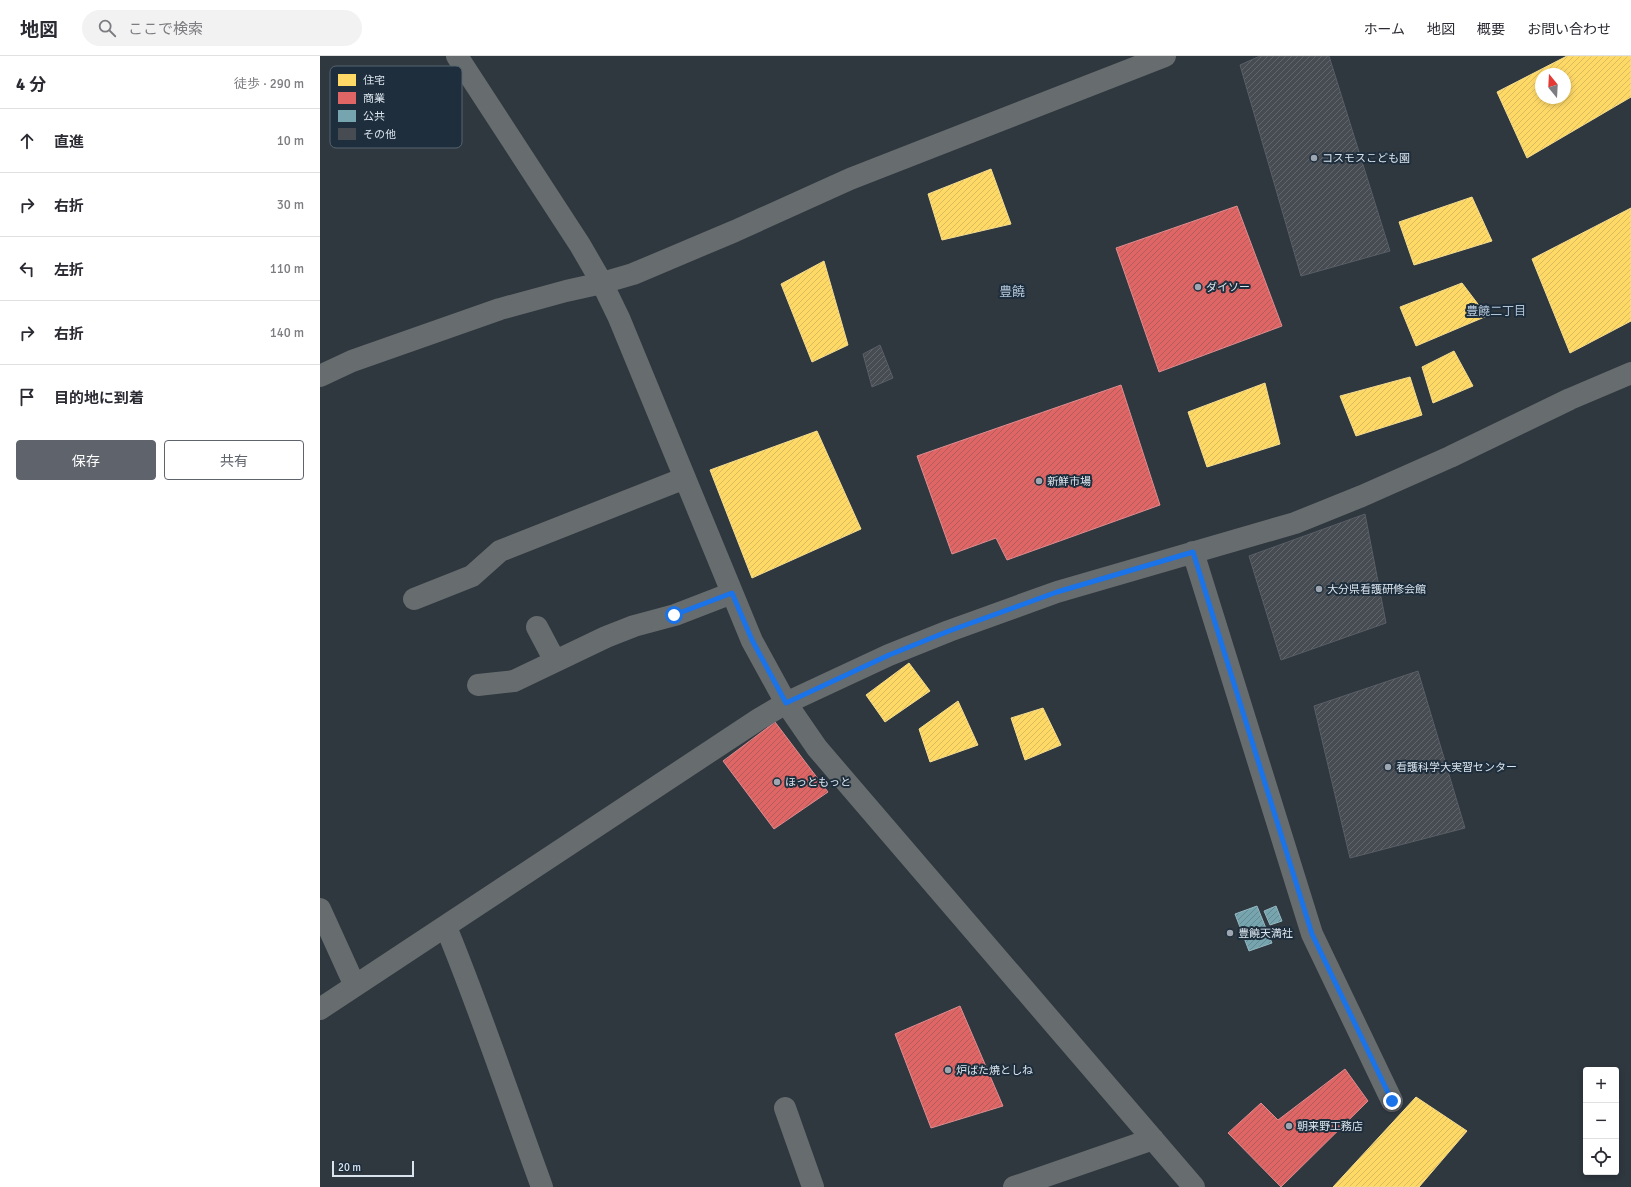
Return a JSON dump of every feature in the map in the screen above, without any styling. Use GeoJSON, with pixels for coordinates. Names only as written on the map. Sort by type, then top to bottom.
{"type":"FeatureCollection","features":[{"type":"Feature","properties":{"kind":"street"},"geometry":{"type":"LineString","coordinates":[[457,56],[580,245],[602,283],[619,318],[752,640],[786,703],[817,748],[1194,1187]]}},
{"type":"Feature","properties":{"kind":"street"},"geometry":{"type":"LineString","coordinates":[[320,376],[352,361],[500,309],[633,274],[850,179],[1165,56]]}},
{"type":"Feature","properties":{"kind":"street"},"geometry":{"type":"LineString","coordinates":[[320,1009],[759,719],[786,703],[889,655],[949,631],[1057,592],[1295,523],[1362,496],[1450,457],[1570,399],[1631,372]]}},
{"type":"Feature","properties":{"kind":"street"},"geometry":{"type":"LineString","coordinates":[[414,599],[472,576],[500,551],[685,478]]}},
{"type":"Feature","properties":{"kind":"street"},"geometry":{"type":"LineString","coordinates":[[1193,552],[1312,934],[1392,1101]]}},
{"type":"Feature","properties":{"kind":"street"},"geometry":{"type":"LineString","coordinates":[[478,686],[514,681],[606,637],[634,626],[674,615],[732,593]]}},
{"type":"Feature","properties":{"kind":"street"},"geometry":{"type":"LineString","coordinates":[[537,627],[555,661]]}},
{"type":"Feature","properties":{"kind":"street"},"geometry":{"type":"LineString","coordinates":[[320,909],[355,986]]}},
{"type":"Feature","properties":{"kind":"street"},"geometry":{"type":"LineString","coordinates":[[446,926],[468,979],[504,1084],[542,1187]]}},
{"type":"Feature","properties":{"kind":"street"},"geometry":{"type":"LineString","coordinates":[[785,1108],[813,1187]]}},
{"type":"Feature","properties":{"kind":"street"},"geometry":{"type":"LineString","coordinates":[[1014,1187],[1153,1139]]}},
{"type":"Feature","properties":{"kind":"building: 住宅"},"geometry":{"type":"Polygon","coordinates":[[[1567,56],[1631,56],[1631,97],[1527,158],[1497,92],[1535,72],[1535,104],[1571,104],[1571,68],[1544,68],[1567,56]]]}},
{"type":"Feature","properties":{"kind":"building: 住宅"},"geometry":{"type":"Polygon","coordinates":[[[991,169],[1011,224],[942,240],[928,194],[991,169]]]}},
{"type":"Feature","properties":{"kind":"building: 住宅"},"geometry":{"type":"Polygon","coordinates":[[[1472,197],[1492,241],[1414,265],[1399,222],[1472,197]]]}},
{"type":"Feature","properties":{"kind":"building: 住宅"},"geometry":{"type":"Polygon","coordinates":[[[1631,208],[1631,321],[1570,353],[1532,259],[1631,208]]]}},
{"type":"Feature","properties":{"kind":"building: 住宅"},"geometry":{"type":"Polygon","coordinates":[[[824,261],[848,345],[812,362],[781,284],[824,261]]]}},
{"type":"Feature","properties":{"kind":"building: 住宅"},"geometry":{"type":"Polygon","coordinates":[[[1462,283],[1487,316],[1416,346],[1400,307],[1462,283]]]}},
{"type":"Feature","properties":{"kind":"building: 住宅"},"geometry":{"type":"Polygon","coordinates":[[[1454,351],[1473,386],[1433,403],[1422,367],[1454,351]]]}},
{"type":"Feature","properties":{"kind":"building: 住宅"},"geometry":{"type":"Polygon","coordinates":[[[1410,377],[1422,415],[1356,436],[1340,396],[1410,377]]]}},
{"type":"Feature","properties":{"kind":"building: 住宅"},"geometry":{"type":"Polygon","coordinates":[[[1265,383],[1280,444],[1207,467],[1188,412],[1265,383]]]}},
{"type":"Feature","properties":{"kind":"building: 住宅"},"geometry":{"type":"Polygon","coordinates":[[[817,431],[861,529],[752,578],[710,470],[817,431]]]}},
{"type":"Feature","properties":{"kind":"building: 住宅"},"geometry":{"type":"Polygon","coordinates":[[[909,663],[930,691],[885,722],[866,695],[909,663]]]}},
{"type":"Feature","properties":{"kind":"building: 住宅"},"geometry":{"type":"Polygon","coordinates":[[[958,701],[978,745],[930,762],[919,729],[958,701]]]}},
{"type":"Feature","properties":{"kind":"building: 住宅"},"geometry":{"type":"Polygon","coordinates":[[[1043,708],[1061,745],[1025,760],[1011,718],[1043,708]]]}},
{"type":"Feature","properties":{"kind":"building: 住宅"},"geometry":{"type":"Polygon","coordinates":[[[1416,1097],[1467,1131],[1419,1187],[1333,1187],[1416,1097]]]}},
{"type":"Feature","properties":{"kind":"building: 商業","name":"ダイソー"},"geometry":{"type":"Polygon","coordinates":[[[1237,206],[1282,326],[1159,372],[1116,248],[1237,206]]]}},
{"type":"Feature","properties":{"kind":"building: 商業","name":"新鮮市場"},"geometry":{"type":"Polygon","coordinates":[[[1121,385],[1160,505],[1007,560],[996,538],[952,554],[917,456],[1121,385]]]}},
{"type":"Feature","properties":{"kind":"building: 商業"},"geometry":{"type":"Polygon","coordinates":[[[775,722],[828,792],[774,829],[723,761],[775,722]]]}},
{"type":"Feature","properties":{"kind":"building: 商業","name":"炉ばた焼としね"},"geometry":{"type":"Polygon","coordinates":[[[960,1006],[1003,1106],[931,1128],[895,1034],[960,1006]]]}},
{"type":"Feature","properties":{"kind":"building: 商業","name":"朝来野工務店"},"geometry":{"type":"Polygon","coordinates":[[[1345,1069],[1368,1101],[1281,1187],[1228,1133],[1261,1103],[1278,1120],[1345,1069]]]}},
{"type":"Feature","properties":{"kind":"building: 公共"},"geometry":{"type":"Polygon","coordinates":[[[1257,906],[1272,943],[1249,951],[1235,914],[1257,906]]]}},
{"type":"Feature","properties":{"kind":"building: 公共"},"geometry":{"type":"Polygon","coordinates":[[[1276,906],[1282,921],[1270,925],[1264,911],[1276,906]]]}},
{"type":"Feature","properties":{"kind":"building: その他","name":"コスモスこども園"},"geometry":{"type":"Polygon","coordinates":[[[1260,56],[1329,56],[1390,251],[1301,276],[1240,65],[1260,56]]]}},
{"type":"Feature","properties":{"kind":"building: その他"},"geometry":{"type":"Polygon","coordinates":[[[880,345],[893,378],[872,387],[863,354],[880,345]]]}},
{"type":"Feature","properties":{"kind":"building: その他","name":"大分県看護研修会館"},"geometry":{"type":"Polygon","coordinates":[[[1365,514],[1386,623],[1281,660],[1249,556],[1365,514]]]}},
{"type":"Feature","properties":{"kind":"building: その他","name":"看護科学大実習センター"},"geometry":{"type":"Polygon","coordinates":[[[1418,671],[1465,828],[1350,858],[1314,706],[1418,671]]]}},
{"type":"Feature","properties":{"kind":"place","name":"コスモスこども園"},"geometry":{"type":"Point","coordinates":[1314,158]}},
{"type":"Feature","properties":{"kind":"place","name":"ダイソー"},"geometry":{"type":"Point","coordinates":[1198,287]}},
{"type":"Feature","properties":{"kind":"place","name":"新鮮市場"},"geometry":{"type":"Point","coordinates":[1039,481]}},
{"type":"Feature","properties":{"kind":"place","name":"大分県看護研修会館"},"geometry":{"type":"Point","coordinates":[1319,589]}},
{"type":"Feature","properties":{"kind":"place","name":"看護科学大実習センター"},"geometry":{"type":"Point","coordinates":[1388,767]}},
{"type":"Feature","properties":{"kind":"place","name":"ほっともっと"},"geometry":{"type":"Point","coordinates":[777,782]}},
{"type":"Feature","properties":{"kind":"place","name":"豊饒天満社"},"geometry":{"type":"Point","coordinates":[1230,933]}},
{"type":"Feature","properties":{"kind":"place","name":"炉ばた焼としね"},"geometry":{"type":"Point","coordinates":[948,1070]}},
{"type":"Feature","properties":{"kind":"place","name":"朝来野工務店"},"geometry":{"type":"Point","coordinates":[1289,1126]}},
{"type":"Feature","properties":{"kind":"district","name":"豊饒"},"geometry":{"type":"Point","coordinates":[1012,292]}},
{"type":"Feature","properties":{"kind":"district","name":"豊饒二丁目"},"geometry":{"type":"Point","coordinates":[1496,311]}},
{"type":"Feature","properties":{"kind":"route"},"geometry":{"type":"LineString","coordinates":[[674,615],[732,593],[752,640],[786,703],[889,655],[949,631],[1057,592],[1193,552],[1312,934],[1392,1101]]}}]}
